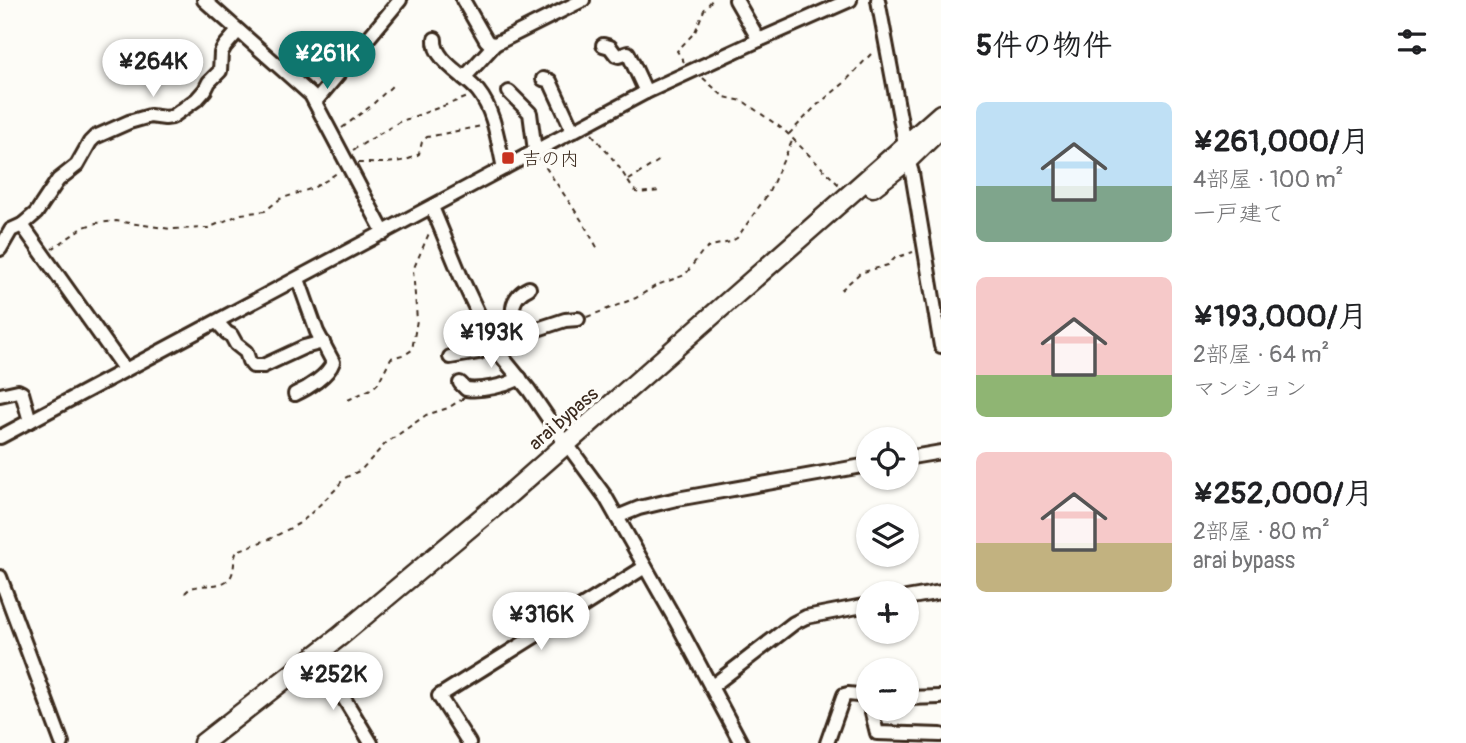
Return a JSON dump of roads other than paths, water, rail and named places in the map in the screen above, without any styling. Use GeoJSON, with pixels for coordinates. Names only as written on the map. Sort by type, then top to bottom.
{"type":"FeatureCollection","features":[{"type":"Feature","properties":{"kind":"highway","name":"arai bypass"},"geometry":{"type":"LineString","coordinates":[[203,743],[383,601],[799,253],[907,152],[941,114]]}},
{"type":"Feature","properties":{"kind":"highway","name":"arai bypass"},"geometry":{"type":"LineString","coordinates":[[907,152],[941,128]]}},
{"type":"Feature","properties":{"kind":"highway","name":"arai bypass"},"geometry":{"type":"LineString","coordinates":[[219,743],[421,581],[569,447]]}},
{"type":"Feature","properties":{"kind":"street"},"geometry":{"type":"LineString","coordinates":[[204,0],[310,95],[384,233]]}},
{"type":"Feature","properties":{"kind":"street"},"geometry":{"type":"LineString","coordinates":[[315,102],[400,0]]}},
{"type":"Feature","properties":{"kind":"street"},"geometry":{"type":"LineString","coordinates":[[463,0],[486,40],[495,44]]}},
{"type":"Feature","properties":{"kind":"street"},"geometry":{"type":"LineString","coordinates":[[464,78],[495,44],[583,0]]}},
{"type":"Feature","properties":{"kind":"street"},"geometry":{"type":"LineString","coordinates":[[736,0],[759,40]]}},
{"type":"Feature","properties":{"kind":"street"},"geometry":{"type":"LineString","coordinates":[[1,432],[30,421],[384,233],[433,210],[504,168],[646,92],[849,0]]}},
{"type":"Feature","properties":{"kind":"street"},"geometry":{"type":"LineString","coordinates":[[878,0],[912,173],[941,346]]}},
{"type":"Feature","properties":{"kind":"street"},"geometry":{"type":"LineString","coordinates":[[0,249],[11,230],[36,213],[63,174],[77,165],[95,137],[150,116],[172,117],[197,99],[220,71],[221,53],[238,31]]}},
{"type":"Feature","properties":{"kind":"street"},"geometry":{"type":"LineString","coordinates":[[435,39],[437,50],[485,100],[504,168]]}},
{"type":"Feature","properties":{"kind":"street"},"geometry":{"type":"LineString","coordinates":[[603,45],[610,47],[615,55],[628,53],[646,92]]}},
{"type":"Feature","properties":{"kind":"street"},"geometry":{"type":"LineString","coordinates":[[543,79],[550,81],[573,131]]}},
{"type":"Feature","properties":{"kind":"street"},"geometry":{"type":"LineString","coordinates":[[509,92],[530,113],[536,151]]}},
{"type":"Feature","properties":{"kind":"street"},"geometry":{"type":"LineString","coordinates":[[433,210],[492,344],[605,496],[741,743]]}},
{"type":"Feature","properties":{"kind":"street"},"geometry":{"type":"LineString","coordinates":[[22,225],[125,370]]}},
{"type":"Feature","properties":{"kind":"street"},"geometry":{"type":"LineString","coordinates":[[295,394],[324,374],[333,362],[317,332],[298,279]]}},
{"type":"Feature","properties":{"kind":"street"},"geometry":{"type":"LineString","coordinates":[[514,337],[513,305],[515,299],[529,288]]}},
{"type":"Feature","properties":{"kind":"street"},"geometry":{"type":"LineString","coordinates":[[450,357],[479,352],[492,344],[565,320],[578,319]]}},
{"type":"Feature","properties":{"kind":"street"},"geometry":{"type":"LineString","coordinates":[[217,322],[246,352],[253,366],[263,366],[323,342]]}},
{"type":"Feature","properties":{"kind":"street"},"geometry":{"type":"LineString","coordinates":[[465,386],[503,385],[520,379]]}},
{"type":"Feature","properties":{"kind":"street"},"geometry":{"type":"LineString","coordinates":[[0,395],[18,391],[22,393],[30,421]]}},
{"type":"Feature","properties":{"kind":"street"},"geometry":{"type":"LineString","coordinates":[[919,456],[941,452]]}},
{"type":"Feature","properties":{"kind":"street"},"geometry":{"type":"LineString","coordinates":[[617,517],[639,508],[677,499],[856,467]]}},
{"type":"Feature","properties":{"kind":"street"},"geometry":{"type":"LineString","coordinates":[[469,743],[439,696],[645,567]]}},
{"type":"Feature","properties":{"kind":"street"},"geometry":{"type":"LineString","coordinates":[[0,577],[62,743]]}},
{"type":"Feature","properties":{"kind":"street"},"geometry":{"type":"LineString","coordinates":[[919,596],[941,592]]}},
{"type":"Feature","properties":{"kind":"street"},"geometry":{"type":"LineString","coordinates":[[711,687],[794,623],[806,617],[856,607]]}},
{"type":"Feature","properties":{"kind":"street"},"geometry":{"type":"LineString","coordinates":[[320,664],[371,743]]}},
{"type":"Feature","properties":{"kind":"street"},"geometry":{"type":"LineString","coordinates":[[827,743],[844,695],[856,695]]}},
{"type":"Feature","properties":{"kind":"street"},"geometry":{"type":"LineString","coordinates":[[919,698],[941,697]]}},
{"type":"Feature","properties":{"kind":"street"},"geometry":{"type":"LineString","coordinates":[[874,721],[877,733],[941,735]]}},
{"type":"Feature","properties":{"kind":"place","name":"吉の内"},"geometry":{"type":"Point","coordinates":[508,158]}}]}
